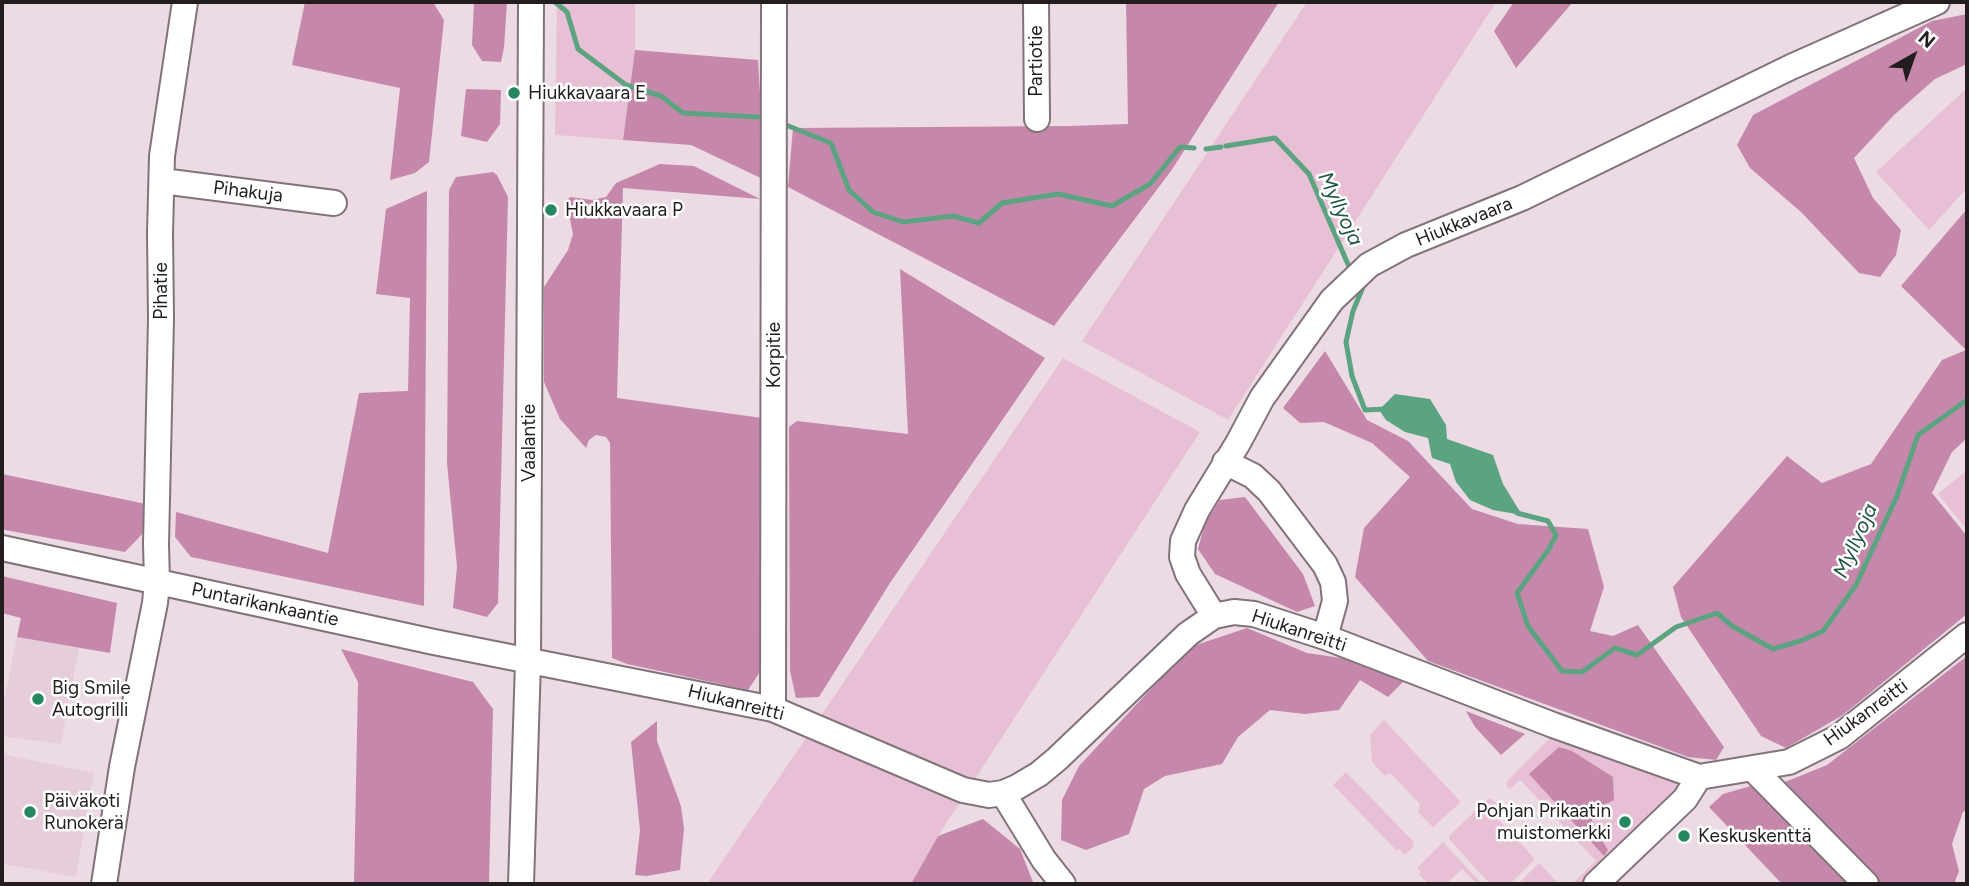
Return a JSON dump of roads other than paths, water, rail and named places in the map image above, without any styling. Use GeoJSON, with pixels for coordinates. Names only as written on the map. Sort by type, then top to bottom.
{"type":"FeatureCollection","features":[{"type":"Feature","properties":{"kind":"street","name":"Pihatie"},"geometry":{"type":"LineString","coordinates":[[104,884],[122,767],[157,582],[162,156],[185,2]]}},
{"type":"Feature","properties":{"kind":"street","name":"Vaalantie"},"geometry":{"type":"LineString","coordinates":[[521,884],[528,662],[531,2]]}},
{"type":"Feature","properties":{"kind":"street","name":"Korpitie"},"geometry":{"type":"LineString","coordinates":[[773,709],[774,2]]}},
{"type":"Feature","properties":{"kind":"street","name":"Partiotie"},"geometry":{"type":"LineString","coordinates":[[1036,2],[1037,119]]}},
{"type":"Feature","properties":{"kind":"street","name":"Hiukkavaara"},"geometry":{"type":"LineString","coordinates":[[1214,616],[1188,574],[1182,557],[1183,541],[1197,510],[1262,398],[1332,300],[1369,265],[1406,245],[1522,198],[1791,67],[1937,2]]}},
{"type":"Feature","properties":{"kind":"street","name":"Pihakuja"},"geometry":{"type":"LineString","coordinates":[[162,181],[334,203]]}},
{"type":"Feature","properties":{"kind":"street"},"geometry":{"type":"LineString","coordinates":[[1225,462],[1253,477],[1269,491],[1325,565],[1333,582],[1335,601],[1325,637]]}},
{"type":"Feature","properties":{"kind":"street","name":"Puntarikankaantie"},"geometry":{"type":"LineString","coordinates":[[2,548],[528,662]]}},
{"type":"Feature","properties":{"kind":"street","name":"Hiukanreitti"},"geometry":{"type":"LineString","coordinates":[[1214,616],[1234,612],[1254,614],[1325,637],[1553,725],[1699,777],[1789,762],[1839,737],[1967,635]]}},
{"type":"Feature","properties":{"kind":"street"},"geometry":{"type":"LineString","coordinates":[[1063,884],[1044,860],[1003,793],[1039,774],[1057,759],[1188,634],[1214,616]]}},
{"type":"Feature","properties":{"kind":"street","name":"Hiukanreitti"},"geometry":{"type":"LineString","coordinates":[[528,662],[773,709],[963,790],[989,795],[1003,793]]}},
{"type":"Feature","properties":{"kind":"street"},"geometry":{"type":"LineString","coordinates":[[1753,769],[1866,884]]}},
{"type":"Feature","properties":{"kind":"street"},"geometry":{"type":"LineString","coordinates":[[1596,884],[1685,799],[1699,777]]}},
{"type":"Feature","properties":{"kind":"waterway","name":"Myllyoja"},"geometry":{"type":"LineString","coordinates":[[555,2],[567,12],[578,49],[626,85],[661,96],[683,113],[758,117]]}},
{"type":"Feature","properties":{"kind":"waterway","name":"Myllyoja"},"geometry":{"type":"LineString","coordinates":[[786,125],[831,143],[849,190],[873,212],[903,222],[953,216],[979,223],[1002,203],[1058,194],[1112,206],[1150,184],[1180,147],[1194,148]]}},
{"type":"Feature","properties":{"kind":"waterway","name":"Myllyoja"},"geometry":{"type":"LineString","coordinates":[[1226,146],[1275,138],[1309,174],[1350,269]]}},
{"type":"Feature","properties":{"kind":"waterway","name":"Myllyoja"},"geometry":{"type":"LineString","coordinates":[[1206,149],[1221,147]]}},
{"type":"Feature","properties":{"kind":"waterway","name":"Myllyoja"},"geometry":{"type":"LineString","coordinates":[[1363,287],[1353,311],[1346,342],[1352,376],[1365,410],[1386,409]]}},
{"type":"Feature","properties":{"kind":"waterway","name":"Myllyoja"},"geometry":{"type":"LineString","coordinates":[[1517,513],[1548,521],[1556,535],[1517,593],[1528,626],[1562,671],[1582,672],[1615,648],[1637,655],[1676,627],[1717,613],[1732,626],[1773,649],[1823,631],[1856,585],[1897,496],[1918,435],[1967,400]]}},
{"type":"Feature","properties":{"kind":"place","name":"Hiukkavaara E"},"geometry":{"type":"Point","coordinates":[514,93]}},
{"type":"Feature","properties":{"kind":"place","name":"Hiukkavaara P"},"geometry":{"type":"Point","coordinates":[551,210]}},
{"type":"Feature","properties":{"kind":"place","name":"Big Smile Autogrilli"},"geometry":{"type":"Point","coordinates":[38,699]}},
{"type":"Feature","properties":{"kind":"place","name":"Päiväkoti Runokerä"},"geometry":{"type":"Point","coordinates":[30,812]}},
{"type":"Feature","properties":{"kind":"place","name":"Pohjan Prikaatin muistomerkki"},"geometry":{"type":"Point","coordinates":[1625,822]}},
{"type":"Feature","properties":{"kind":"place","name":"Keskuskenttä"},"geometry":{"type":"Point","coordinates":[1684,836]}}]}
